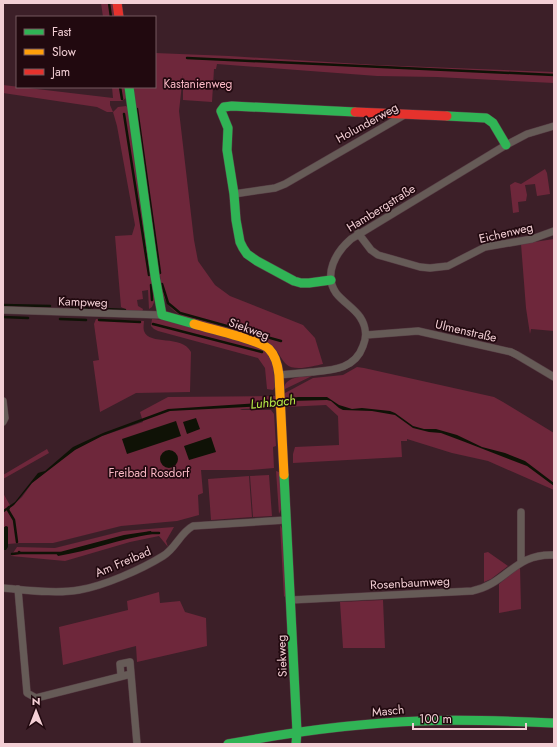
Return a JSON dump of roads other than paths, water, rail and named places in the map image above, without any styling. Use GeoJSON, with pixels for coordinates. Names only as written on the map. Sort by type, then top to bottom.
{"type":"FeatureCollection","features":[{"type":"Feature","properties":{"kind":"street"},"geometry":{"type":"LineString","coordinates":[[117,3],[119,16]]}},
{"type":"Feature","properties":{"kind":"street"},"geometry":{"type":"LineString","coordinates":[[128,88],[162,315]]}},
{"type":"Feature","properties":{"kind":"street"},"geometry":{"type":"LineString","coordinates":[[279,375],[333,370],[345,367],[360,354],[365,343],[366,335],[363,322],[360,317],[336,293],[331,280],[301,283],[257,261],[247,254],[240,242],[237,229],[234,194],[227,150],[228,128],[221,111],[224,107],[232,106],[406,114]]}},
{"type":"Feature","properties":{"kind":"street","name":"Holunderweg"},"geometry":{"type":"LineString","coordinates":[[234,194],[275,188],[285,184],[406,114],[486,118],[493,123],[506,146]]}},
{"type":"Feature","properties":{"kind":"street","name":"Hambergstraße"},"geometry":{"type":"LineString","coordinates":[[331,280],[332,268],[337,256],[344,246],[358,233],[526,134],[554,126]]}},
{"type":"Feature","properties":{"kind":"street","name":"Eichenweg"},"geometry":{"type":"LineString","coordinates":[[358,233],[370,250],[378,255],[420,267],[430,268],[448,266],[485,247],[532,239],[554,231]]}},
{"type":"Feature","properties":{"kind":"street","name":"Kampweg"},"geometry":{"type":"LineString","coordinates":[[3,310],[162,315]]}},
{"type":"Feature","properties":{"kind":"street","name":"Siekweg"},"geometry":{"type":"LineString","coordinates":[[162,315],[262,344],[268,347],[277,360],[291,600],[297,732],[296,744]]}},
{"type":"Feature","properties":{"kind":"street","name":"Ulmenstraße"},"geometry":{"type":"LineString","coordinates":[[366,335],[422,332],[517,354],[554,377]]}},
{"type":"Feature","properties":{"kind":"street"},"geometry":{"type":"LineString","coordinates":[[3,401],[5,418],[3,422]]}},
{"type":"Feature","properties":{"kind":"street"},"geometry":{"type":"LineString","coordinates":[[521,512],[521,562]]}},
{"type":"Feature","properties":{"kind":"street","name":"Am Freibad"},"geometry":{"type":"LineString","coordinates":[[3,588],[60,591],[93,587],[145,566],[162,557],[175,546],[187,529],[198,525],[286,520]]}},
{"type":"Feature","properties":{"kind":"street","name":"Rosenbaumweg"},"geometry":{"type":"LineString","coordinates":[[291,600],[472,591],[491,584],[521,562],[538,556],[554,556]]}},
{"type":"Feature","properties":{"kind":"street"},"geometry":{"type":"LineString","coordinates":[[18,589],[27,693],[36,698],[131,674]]}},
{"type":"Feature","properties":{"kind":"street"},"geometry":{"type":"LineString","coordinates":[[121,676],[120,664],[130,662],[137,744]]}},
{"type":"Feature","properties":{"kind":"street","name":"Masch"},"geometry":{"type":"LineString","coordinates":[[228,744],[297,732],[408,721],[493,720],[554,723]]}},
{"type":"Feature","properties":{"kind":"water","name":"Luhbach"},"geometry":{"type":"Polygon","coordinates":[[[298,397],[327,397],[339,405],[352,409],[362,408],[390,411],[413,426],[424,429],[436,429],[457,435],[482,447],[505,453],[525,461],[554,483],[554,486],[527,466],[441,433],[413,428],[395,415],[372,411],[343,410],[331,401],[327,400],[290,401],[268,406],[170,411],[102,436],[75,450],[32,483],[14,505],[3,513],[3,510],[15,502],[38,473],[45,471],[73,447],[103,433],[168,409],[259,403],[298,397]]]}},
{"type":"Feature","properties":{"kind":"water"},"geometry":{"type":"Polygon","coordinates":[[[196,418],[200,429],[187,434],[183,422],[196,418]]]}},
{"type":"Feature","properties":{"kind":"water"},"geometry":{"type":"Polygon","coordinates":[[[176,421],[181,436],[127,454],[122,439],[176,421]]]}},
{"type":"Feature","properties":{"kind":"water"},"geometry":{"type":"Polygon","coordinates":[[[211,437],[216,452],[189,460],[184,446],[211,437]]]}},
{"type":"Feature","properties":{"kind":"water"},"geometry":{"type":"Polygon","coordinates":[[[169,450],[175,453],[178,459],[175,465],[169,468],[163,465],[160,459],[163,453],[169,450]]]}},
{"type":"Feature","properties":{"kind":"water"},"geometry":{"type":"Polygon","coordinates":[[[6,526],[8,527],[8,547],[6,550],[3,550],[3,528],[6,526]]]}},
{"type":"Feature","properties":{"kind":"water"},"geometry":{"type":"Polygon","coordinates":[[[151,531],[152,534],[81,551],[58,556],[56,553],[124,535],[151,531]]]}},
{"type":"Feature","properties":{"kind":"waterway"},"geometry":{"type":"LineString","coordinates":[[109,3],[111,16]]}},
{"type":"Feature","properties":{"kind":"waterway"},"geometry":{"type":"LineString","coordinates":[[187,58],[554,75]]}},
{"type":"Feature","properties":{"kind":"waterway"},"geometry":{"type":"LineString","coordinates":[[120,88],[122,99]]}},
{"type":"Feature","properties":{"kind":"waterway"},"geometry":{"type":"LineString","coordinates":[[137,109],[160,273]]}},
{"type":"Feature","properties":{"kind":"waterway"},"geometry":{"type":"LineString","coordinates":[[124,114],[149,275]]}},
{"type":"Feature","properties":{"kind":"waterway"},"geometry":{"type":"LineString","coordinates":[[162,284],[168,303],[180,313],[281,341]]}},
{"type":"Feature","properties":{"kind":"waterway"},"geometry":{"type":"LineString","coordinates":[[151,285],[152,300]]}},
{"type":"Feature","properties":{"kind":"waterway"},"geometry":{"type":"LineString","coordinates":[[3,305],[50,306]]}},
{"type":"Feature","properties":{"kind":"waterway"},"geometry":{"type":"LineString","coordinates":[[71,307],[90,308]]}},
{"type":"Feature","properties":{"kind":"waterway"},"geometry":{"type":"LineString","coordinates":[[104,309],[125,310]]}},
{"type":"Feature","properties":{"kind":"waterway"},"geometry":{"type":"LineString","coordinates":[[3,317],[28,318]]}},
{"type":"Feature","properties":{"kind":"waterway"},"geometry":{"type":"LineString","coordinates":[[60,319],[86,320]]}},
{"type":"Feature","properties":{"kind":"waterway"},"geometry":{"type":"LineString","coordinates":[[99,320],[140,322]]}},
{"type":"Feature","properties":{"kind":"waterway"},"geometry":{"type":"LineString","coordinates":[[153,324],[262,352]]}},
{"type":"Feature","properties":{"kind":"waterway"},"geometry":{"type":"LineString","coordinates":[[9,507],[8,510],[14,520],[17,542]]}},
{"type":"Feature","properties":{"kind":"waterway"},"geometry":{"type":"LineString","coordinates":[[148,533],[159,533]]}},
{"type":"Feature","properties":{"kind":"waterway"},"geometry":{"type":"LineString","coordinates":[[19,552],[60,553]]}},
{"type":"Feature","properties":{"kind":"waterway"},"geometry":{"type":"LineString","coordinates":[[12,554],[20,553]]}},
{"type":"Feature","properties":{"kind":"park label","name":"Kastanienweg"},"geometry":{"type":"Point","coordinates":[198,84]}},
{"type":"Feature","properties":{"kind":"park label","name":"Freibad Rosdorf"},"geometry":{"type":"Point","coordinates":[149,473]}}]}
